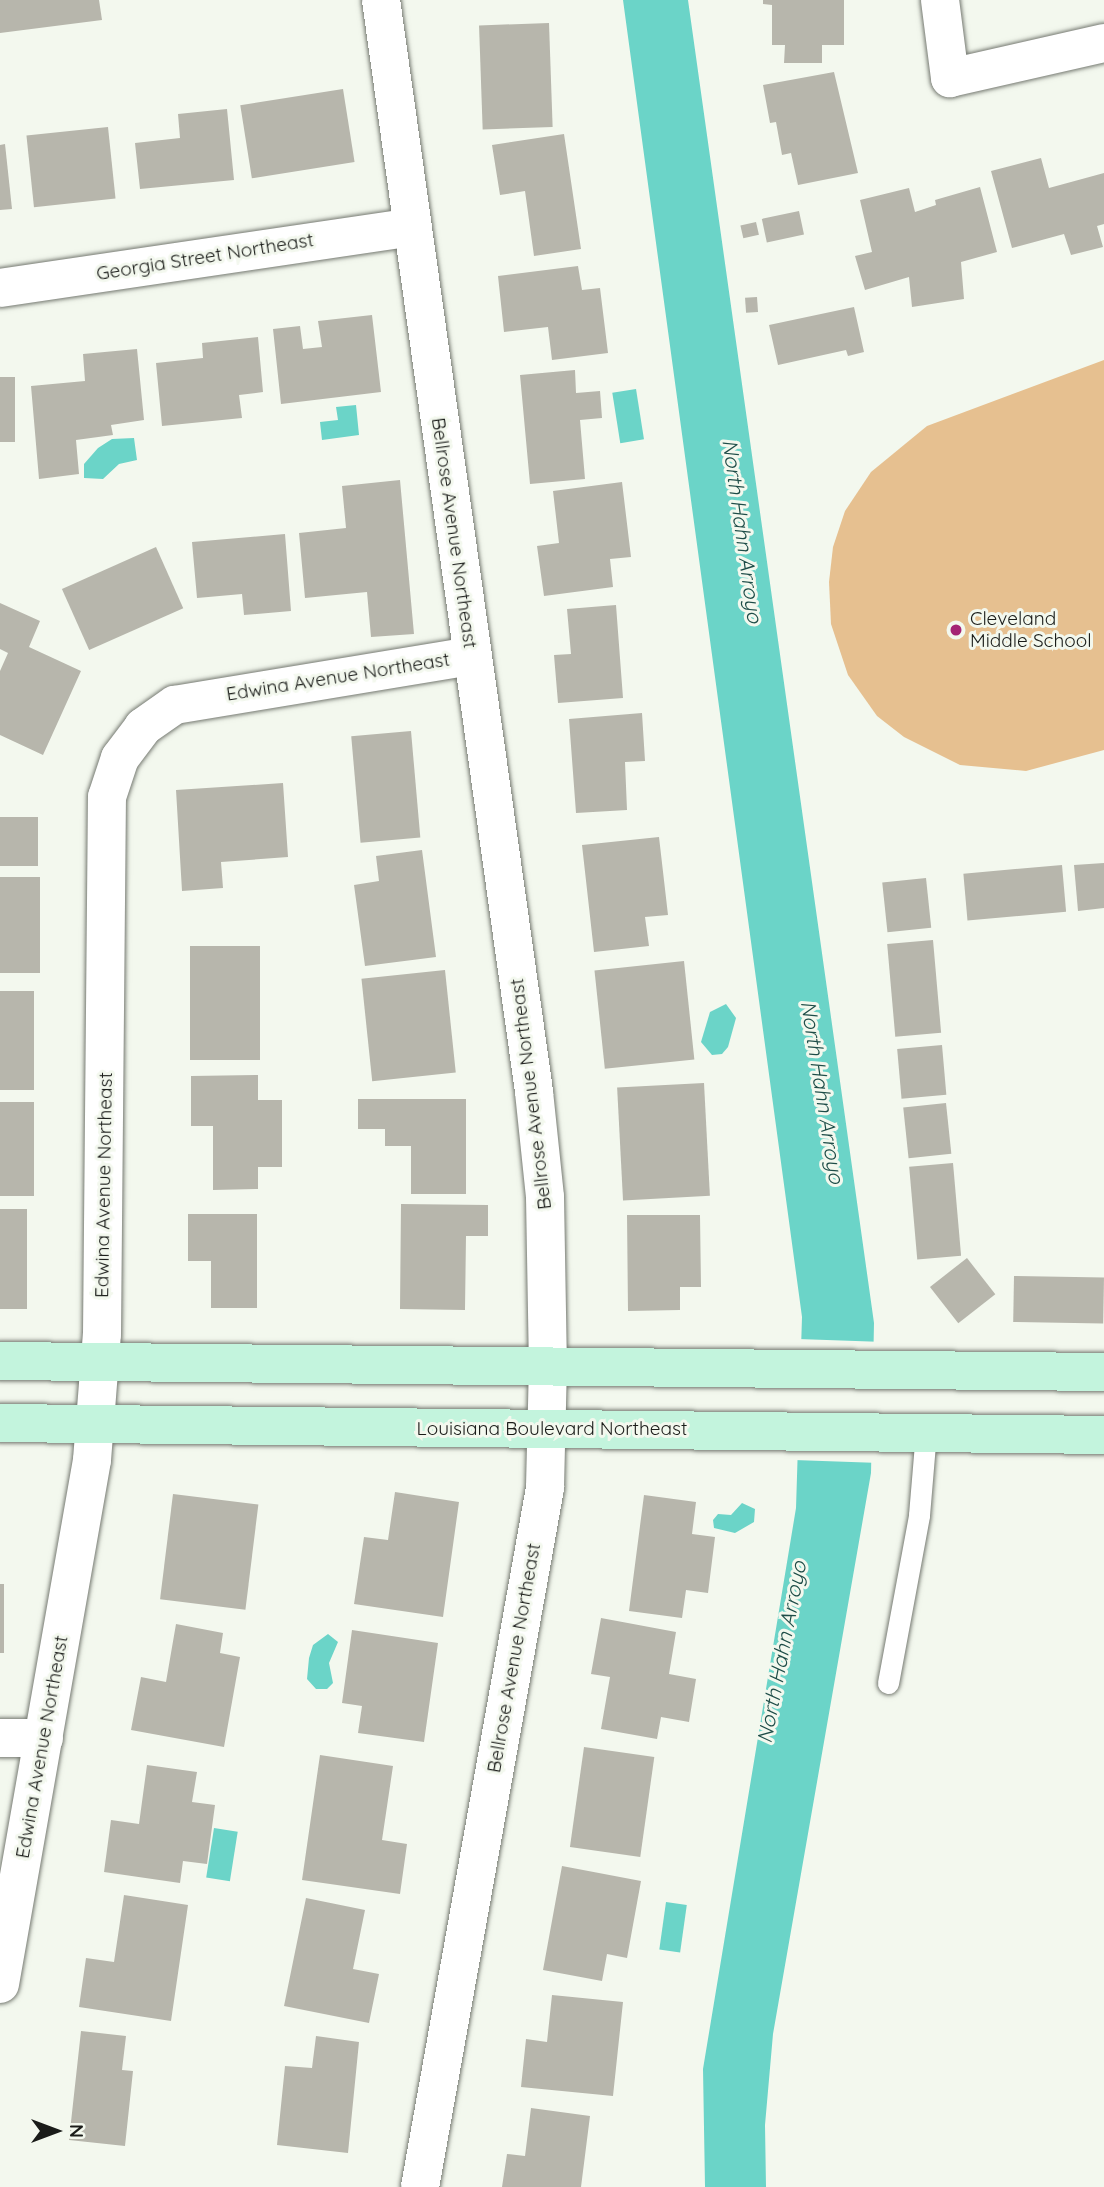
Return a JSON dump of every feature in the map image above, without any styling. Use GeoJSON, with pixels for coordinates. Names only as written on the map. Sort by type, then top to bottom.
{"type":"FeatureCollection","features":[{"type":"Feature","properties":{"kind":"main road"},"geometry":{"type":"LineString","coordinates":[[0,1361],[888,1367],[1104,1372]]}},
{"type":"Feature","properties":{"kind":"main road","name":"Louisiana Boulevard Northeast"},"geometry":{"type":"LineString","coordinates":[[0,1423],[549,1430],[787,1430],[1104,1436]]}},
{"type":"Feature","properties":{"kind":"street","name":"Bellrose Avenue Northeast"},"geometry":{"type":"LineString","coordinates":[[381,0],[534,1092],[545,1197],[548,1364],[549,1430],[545,1488],[420,2187]]}},
{"type":"Feature","properties":{"kind":"street"},"geometry":{"type":"LineString","coordinates":[[940,0],[950,78],[1104,43]]}},
{"type":"Feature","properties":{"kind":"street","name":"Georgia Street Northeast"},"geometry":{"type":"LineString","coordinates":[[0,288],[411,227]]}},
{"type":"Feature","properties":{"kind":"street","name":"Edwina Avenue Northeast"},"geometry":{"type":"LineString","coordinates":[[0,1984],[88,1489],[95,1424],[100,1361],[107,797],[120,758],[143,727],[175,705],[472,656]]}},
{"type":"Feature","properties":{"kind":"street"},"geometry":{"type":"LineString","coordinates":[[0,1738],[44,1738]]}},
{"type":"Feature","properties":{"kind":"lane"},"geometry":{"type":"LineString","coordinates":[[888,1682],[919,1514],[926,1432]]}},
{"type":"Feature","properties":{"kind":"shaded area"},"geometry":{"type":"Polygon","coordinates":[[[1104,360],[1104,750],[1026,771],[960,765],[904,737],[877,716],[848,675],[831,624],[829,582],[833,547],[845,511],[871,472],[927,426],[1104,360]]]}},
{"type":"Feature","properties":{"kind":"water","name":"North Hahn Arroyo"},"geometry":{"type":"Polygon","coordinates":[[[623,0],[688,0],[874,1323],[871,1473],[773,2034],[765,2125],[766,2187],[705,2187],[703,2069],[796,1508],[802,1317],[623,0]]]}},
{"type":"Feature","properties":{"kind":"water"},"geometry":{"type":"Polygon","coordinates":[[[636,389],[644,439],[620,443],[612,393],[636,389]]]}},
{"type":"Feature","properties":{"kind":"water"},"geometry":{"type":"Polygon","coordinates":[[[356,405],[359,435],[322,440],[320,422],[338,420],[336,407],[356,405]]]}},
{"type":"Feature","properties":{"kind":"water"},"geometry":{"type":"Polygon","coordinates":[[[134,438],[137,460],[119,464],[103,479],[84,478],[84,464],[98,448],[112,439],[134,438]]]}},
{"type":"Feature","properties":{"kind":"water"},"geometry":{"type":"Polygon","coordinates":[[[726,1004],[736,1018],[728,1047],[722,1054],[712,1055],[701,1042],[710,1012],[726,1004]]]}},
{"type":"Feature","properties":{"kind":"water"},"geometry":{"type":"Polygon","coordinates":[[[742,1503],[755,1509],[754,1522],[735,1533],[714,1528],[713,1520],[718,1514],[731,1515],[742,1503]]]}},
{"type":"Feature","properties":{"kind":"water"},"geometry":{"type":"Polygon","coordinates":[[[328,1634],[338,1642],[329,1663],[333,1683],[327,1689],[316,1689],[307,1679],[309,1658],[313,1645],[328,1634]]]}},
{"type":"Feature","properties":{"kind":"water"},"geometry":{"type":"Polygon","coordinates":[[[214,1828],[238,1832],[230,1881],[206,1877],[214,1828]]]}},
{"type":"Feature","properties":{"kind":"water"},"geometry":{"type":"Polygon","coordinates":[[[666,1902],[687,1905],[680,1952],[659,1950],[666,1902]]]}},
{"type":"Feature","properties":{"kind":"pier"},"geometry":{"type":"Polygon","coordinates":[[[798,1339],[877,1342],[873,1463],[794,1460],[798,1339]]]}},
{"type":"Feature","properties":{"kind":"building"},"geometry":{"type":"Polygon","coordinates":[[[0,0],[99,0],[102,20],[0,33],[0,0]]]}},
{"type":"Feature","properties":{"kind":"building"},"geometry":{"type":"Polygon","coordinates":[[[763,0],[844,0],[844,45],[822,45],[822,63],[784,63],[785,45],[772,45],[772,5],[763,4],[763,0]]]}},
{"type":"Feature","properties":{"kind":"building"},"geometry":{"type":"Polygon","coordinates":[[[549,23],[553,127],[483,129],[479,25],[549,23]]]}},
{"type":"Feature","properties":{"kind":"building"},"geometry":{"type":"Polygon","coordinates":[[[834,72],[858,173],[798,185],[791,153],[782,155],[776,122],[770,123],[763,85],[834,72]]]}},
{"type":"Feature","properties":{"kind":"building"},"geometry":{"type":"Polygon","coordinates":[[[343,89],[355,162],[252,178],[240,105],[343,89]]]}},
{"type":"Feature","properties":{"kind":"building"},"geometry":{"type":"Polygon","coordinates":[[[227,109],[234,180],[140,189],[135,143],[180,138],[178,114],[227,109]]]}},
{"type":"Feature","properties":{"kind":"building"},"geometry":{"type":"Polygon","coordinates":[[[108,127],[116,199],[34,207],[26,136],[108,127]]]}},
{"type":"Feature","properties":{"kind":"building"},"geometry":{"type":"Polygon","coordinates":[[[564,134],[581,249],[534,256],[525,191],[500,195],[492,145],[564,134]]]}},
{"type":"Feature","properties":{"kind":"building"},"geometry":{"type":"Polygon","coordinates":[[[5,144],[12,209],[0,210],[0,145],[5,144]]]}},
{"type":"Feature","properties":{"kind":"building"},"geometry":{"type":"Polygon","coordinates":[[[1041,158],[1049,188],[1104,173],[1104,224],[1097,226],[1103,247],[1071,255],[1064,234],[1012,248],[991,171],[1041,158]]]}},
{"type":"Feature","properties":{"kind":"building"},"geometry":{"type":"Polygon","coordinates":[[[980,187],[997,252],[961,262],[964,299],[912,307],[909,277],[865,290],[855,256],[872,252],[860,200],[909,188],[915,212],[936,205],[935,200],[980,187]]]}},
{"type":"Feature","properties":{"kind":"building"},"geometry":{"type":"Polygon","coordinates":[[[799,211],[804,234],[767,242],[762,219],[799,211]]]}},
{"type":"Feature","properties":{"kind":"building"},"geometry":{"type":"Polygon","coordinates":[[[756,222],[759,235],[743,238],[740,226],[756,222]]]}},
{"type":"Feature","properties":{"kind":"building"},"geometry":{"type":"Polygon","coordinates":[[[578,266],[582,290],[600,288],[608,353],[552,360],[548,327],[504,332],[498,276],[578,266]]]}},
{"type":"Feature","properties":{"kind":"building"},"geometry":{"type":"Polygon","coordinates":[[[757,297],[758,312],[746,313],[745,298],[757,297]]]}},
{"type":"Feature","properties":{"kind":"building"},"geometry":{"type":"Polygon","coordinates":[[[854,307],[864,352],[848,356],[846,350],[778,365],[769,325],[854,307]]]}},
{"type":"Feature","properties":{"kind":"building"},"geometry":{"type":"Polygon","coordinates":[[[372,315],[381,392],[281,404],[273,329],[300,326],[303,349],[322,347],[318,321],[372,315]]]}},
{"type":"Feature","properties":{"kind":"building"},"geometry":{"type":"Polygon","coordinates":[[[258,337],[263,392],[239,395],[242,418],[162,426],[156,363],[203,358],[202,343],[258,337]]]}},
{"type":"Feature","properties":{"kind":"building"},"geometry":{"type":"Polygon","coordinates":[[[137,349],[144,420],[111,425],[113,435],[76,440],[79,474],[39,479],[31,386],[85,381],[83,354],[137,349]]]}},
{"type":"Feature","properties":{"kind":"building"},"geometry":{"type":"Polygon","coordinates":[[[575,370],[576,393],[600,391],[602,418],[580,420],[585,479],[530,484],[520,375],[575,370]]]}},
{"type":"Feature","properties":{"kind":"building"},"geometry":{"type":"Polygon","coordinates":[[[0,377],[15,377],[15,442],[0,442],[0,377]]]}},
{"type":"Feature","properties":{"kind":"building"},"geometry":{"type":"Polygon","coordinates":[[[400,480],[414,634],[371,637],[367,592],[305,598],[299,533],[346,528],[342,486],[400,480]]]}},
{"type":"Feature","properties":{"kind":"building"},"geometry":{"type":"Polygon","coordinates":[[[622,482],[631,557],[610,559],[613,587],[544,596],[537,546],[559,543],[553,491],[622,482]]]}},
{"type":"Feature","properties":{"kind":"building"},"geometry":{"type":"Polygon","coordinates":[[[285,534],[291,611],[244,615],[242,594],[197,598],[192,542],[285,534]]]}},
{"type":"Feature","properties":{"kind":"building"},"geometry":{"type":"Polygon","coordinates":[[[156,547],[183,608],[89,650],[62,589],[156,547]]]}},
{"type":"Feature","properties":{"kind":"building"},"geometry":{"type":"Polygon","coordinates":[[[0,603],[40,621],[29,647],[81,671],[43,755],[0,735],[0,671],[8,653],[0,649],[0,603]]]}},
{"type":"Feature","properties":{"kind":"building"},"geometry":{"type":"Polygon","coordinates":[[[616,605],[623,698],[558,703],[554,655],[571,654],[567,609],[616,605]]]}},
{"type":"Feature","properties":{"kind":"building"},"geometry":{"type":"Polygon","coordinates":[[[642,713],[645,761],[625,762],[627,810],[576,813],[569,719],[642,713]]]}},
{"type":"Feature","properties":{"kind":"building"},"geometry":{"type":"Polygon","coordinates":[[[411,731],[420,838],[361,843],[351,736],[411,731]]]}},
{"type":"Feature","properties":{"kind":"building"},"geometry":{"type":"Polygon","coordinates":[[[283,783],[288,857],[221,862],[223,888],[182,891],[176,790],[283,783]]]}},
{"type":"Feature","properties":{"kind":"building"},"geometry":{"type":"Polygon","coordinates":[[[0,817],[38,817],[38,866],[0,866],[0,817]]]}},
{"type":"Feature","properties":{"kind":"building"},"geometry":{"type":"Polygon","coordinates":[[[659,837],[668,915],[645,917],[649,946],[594,952],[582,845],[659,837]]]}},
{"type":"Feature","properties":{"kind":"building"},"geometry":{"type":"Polygon","coordinates":[[[422,850],[436,957],[365,966],[354,885],[379,881],[376,856],[422,850]]]}},
{"type":"Feature","properties":{"kind":"building"},"geometry":{"type":"Polygon","coordinates":[[[1104,863],[1104,908],[1078,911],[1074,865],[1104,863]]]}},
{"type":"Feature","properties":{"kind":"building"},"geometry":{"type":"Polygon","coordinates":[[[1062,865],[1066,912],[967,920],[963,874],[1062,865]]]}},
{"type":"Feature","properties":{"kind":"building"},"geometry":{"type":"Polygon","coordinates":[[[0,877],[40,877],[40,973],[0,973],[0,877]]]}},
{"type":"Feature","properties":{"kind":"building"},"geometry":{"type":"Polygon","coordinates":[[[926,878],[931,928],[887,932],[882,883],[926,878]]]}},
{"type":"Feature","properties":{"kind":"building"},"geometry":{"type":"Polygon","coordinates":[[[933,940],[941,1033],[895,1037],[887,944],[933,940]]]}},
{"type":"Feature","properties":{"kind":"building"},"geometry":{"type":"Polygon","coordinates":[[[190,946],[260,946],[260,1060],[190,1060],[190,946]]]}},
{"type":"Feature","properties":{"kind":"building"},"geometry":{"type":"Polygon","coordinates":[[[684,961],[694,1059],[605,1069],[594,970],[684,961]]]}},
{"type":"Feature","properties":{"kind":"building"},"geometry":{"type":"Polygon","coordinates":[[[445,970],[456,1072],[372,1081],[361,979],[445,970]]]}},
{"type":"Feature","properties":{"kind":"building"},"geometry":{"type":"Polygon","coordinates":[[[0,991],[34,991],[34,1090],[0,1090],[0,991]]]}},
{"type":"Feature","properties":{"kind":"building"},"geometry":{"type":"Polygon","coordinates":[[[942,1045],[946,1095],[902,1099],[897,1049],[942,1045]]]}},
{"type":"Feature","properties":{"kind":"building"},"geometry":{"type":"Polygon","coordinates":[[[258,1075],[258,1100],[282,1100],[282,1167],[258,1167],[258,1189],[213,1190],[213,1126],[191,1126],[191,1076],[258,1075]]]}},
{"type":"Feature","properties":{"kind":"building"},"geometry":{"type":"Polygon","coordinates":[[[704,1083],[710,1196],[623,1200],[617,1088],[704,1083]]]}},
{"type":"Feature","properties":{"kind":"building"},"geometry":{"type":"Polygon","coordinates":[[[358,1099],[466,1099],[466,1194],[411,1194],[411,1146],[385,1146],[385,1129],[358,1129],[358,1099]]]}},
{"type":"Feature","properties":{"kind":"building"},"geometry":{"type":"Polygon","coordinates":[[[0,1102],[34,1102],[34,1196],[0,1196],[0,1102]]]}},
{"type":"Feature","properties":{"kind":"building"},"geometry":{"type":"Polygon","coordinates":[[[946,1103],[951,1154],[909,1158],[903,1107],[946,1103]]]}},
{"type":"Feature","properties":{"kind":"building"},"geometry":{"type":"Polygon","coordinates":[[[953,1163],[961,1256],[917,1259],[909,1167],[953,1163]]]}},
{"type":"Feature","properties":{"kind":"building"},"geometry":{"type":"Polygon","coordinates":[[[401,1204],[488,1205],[488,1236],[466,1236],[465,1310],[400,1309],[401,1204]]]}},
{"type":"Feature","properties":{"kind":"building"},"geometry":{"type":"Polygon","coordinates":[[[0,1209],[27,1209],[27,1309],[0,1309],[0,1209]]]}},
{"type":"Feature","properties":{"kind":"building"},"geometry":{"type":"Polygon","coordinates":[[[188,1214],[257,1214],[257,1308],[211,1308],[211,1261],[188,1261],[188,1214]]]}},
{"type":"Feature","properties":{"kind":"building"},"geometry":{"type":"Polygon","coordinates":[[[627,1215],[700,1215],[701,1287],[680,1287],[680,1310],[628,1311],[627,1215]]]}},
{"type":"Feature","properties":{"kind":"building"},"geometry":{"type":"Polygon","coordinates":[[[967,1258],[995,1294],[958,1323],[930,1287],[967,1258]]]}},
{"type":"Feature","properties":{"kind":"building"},"geometry":{"type":"Polygon","coordinates":[[[1014,1276],[1104,1278],[1103,1324],[1013,1322],[1014,1276]]]}},
{"type":"Feature","properties":{"kind":"building"},"geometry":{"type":"Polygon","coordinates":[[[395,1492],[459,1502],[443,1617],[354,1604],[364,1537],[388,1540],[395,1492]]]}},
{"type":"Feature","properties":{"kind":"building"},"geometry":{"type":"Polygon","coordinates":[[[173,1494],[258,1504],[245,1610],[160,1599],[173,1494]]]}},
{"type":"Feature","properties":{"kind":"building"},"geometry":{"type":"Polygon","coordinates":[[[644,1495],[696,1502],[692,1534],[715,1537],[708,1593],[686,1590],[682,1618],[629,1611],[644,1495]]]}},
{"type":"Feature","properties":{"kind":"building"},"geometry":{"type":"Polygon","coordinates":[[[0,1584],[4,1584],[4,1653],[0,1653],[0,1584]]]}},
{"type":"Feature","properties":{"kind":"building"},"geometry":{"type":"Polygon","coordinates":[[[601,1618],[676,1632],[669,1674],[696,1679],[689,1722],[661,1717],[657,1739],[601,1729],[610,1677],[591,1674],[601,1618]]]}},
{"type":"Feature","properties":{"kind":"building"},"geometry":{"type":"Polygon","coordinates":[[[176,1624],[223,1633],[220,1653],[240,1657],[224,1747],[131,1730],[141,1677],[166,1682],[176,1624]]]}},
{"type":"Feature","properties":{"kind":"building"},"geometry":{"type":"Polygon","coordinates":[[[352,1630],[438,1643],[424,1742],[358,1733],[362,1706],[342,1703],[352,1630]]]}},
{"type":"Feature","properties":{"kind":"building"},"geometry":{"type":"Polygon","coordinates":[[[584,1747],[654,1757],[640,1857],[570,1847],[584,1747]]]}},
{"type":"Feature","properties":{"kind":"building"},"geometry":{"type":"Polygon","coordinates":[[[320,1755],[393,1766],[382,1840],[407,1844],[400,1894],[302,1880],[320,1755]]]}},
{"type":"Feature","properties":{"kind":"building"},"geometry":{"type":"Polygon","coordinates":[[[147,1765],[197,1772],[192,1802],[215,1805],[207,1864],[183,1861],[180,1883],[104,1872],[111,1820],[139,1824],[147,1765]]]}},
{"type":"Feature","properties":{"kind":"building"},"geometry":{"type":"Polygon","coordinates":[[[562,1866],[641,1881],[627,1958],[607,1954],[602,1981],[543,1970],[562,1866]]]}},
{"type":"Feature","properties":{"kind":"building"},"geometry":{"type":"Polygon","coordinates":[[[124,1895],[188,1905],[171,2021],[79,2007],[86,1958],[114,1962],[124,1895]]]}},
{"type":"Feature","properties":{"kind":"building"},"geometry":{"type":"Polygon","coordinates":[[[306,1898],[365,1910],[353,1969],[379,1974],[369,2023],[284,2006],[306,1898]]]}},
{"type":"Feature","properties":{"kind":"building"},"geometry":{"type":"Polygon","coordinates":[[[552,1995],[623,2002],[613,2096],[521,2087],[526,2039],[547,2042],[552,1995]]]}},
{"type":"Feature","properties":{"kind":"building"},"geometry":{"type":"Polygon","coordinates":[[[81,2031],[126,2036],[122,2070],[133,2071],[125,2146],[69,2140],[81,2031]]]}},
{"type":"Feature","properties":{"kind":"building"},"geometry":{"type":"Polygon","coordinates":[[[316,2036],[359,2042],[348,2153],[277,2145],[285,2066],[312,2068],[316,2036]]]}},
{"type":"Feature","properties":{"kind":"building"},"geometry":{"type":"Polygon","coordinates":[[[531,2108],[590,2116],[581,2187],[502,2187],[507,2154],[525,2156],[531,2108]]]}},
{"type":"Feature","properties":{"kind":"place","name":"Cleveland Middle School"},"geometry":{"type":"Point","coordinates":[956,630]}}]}
